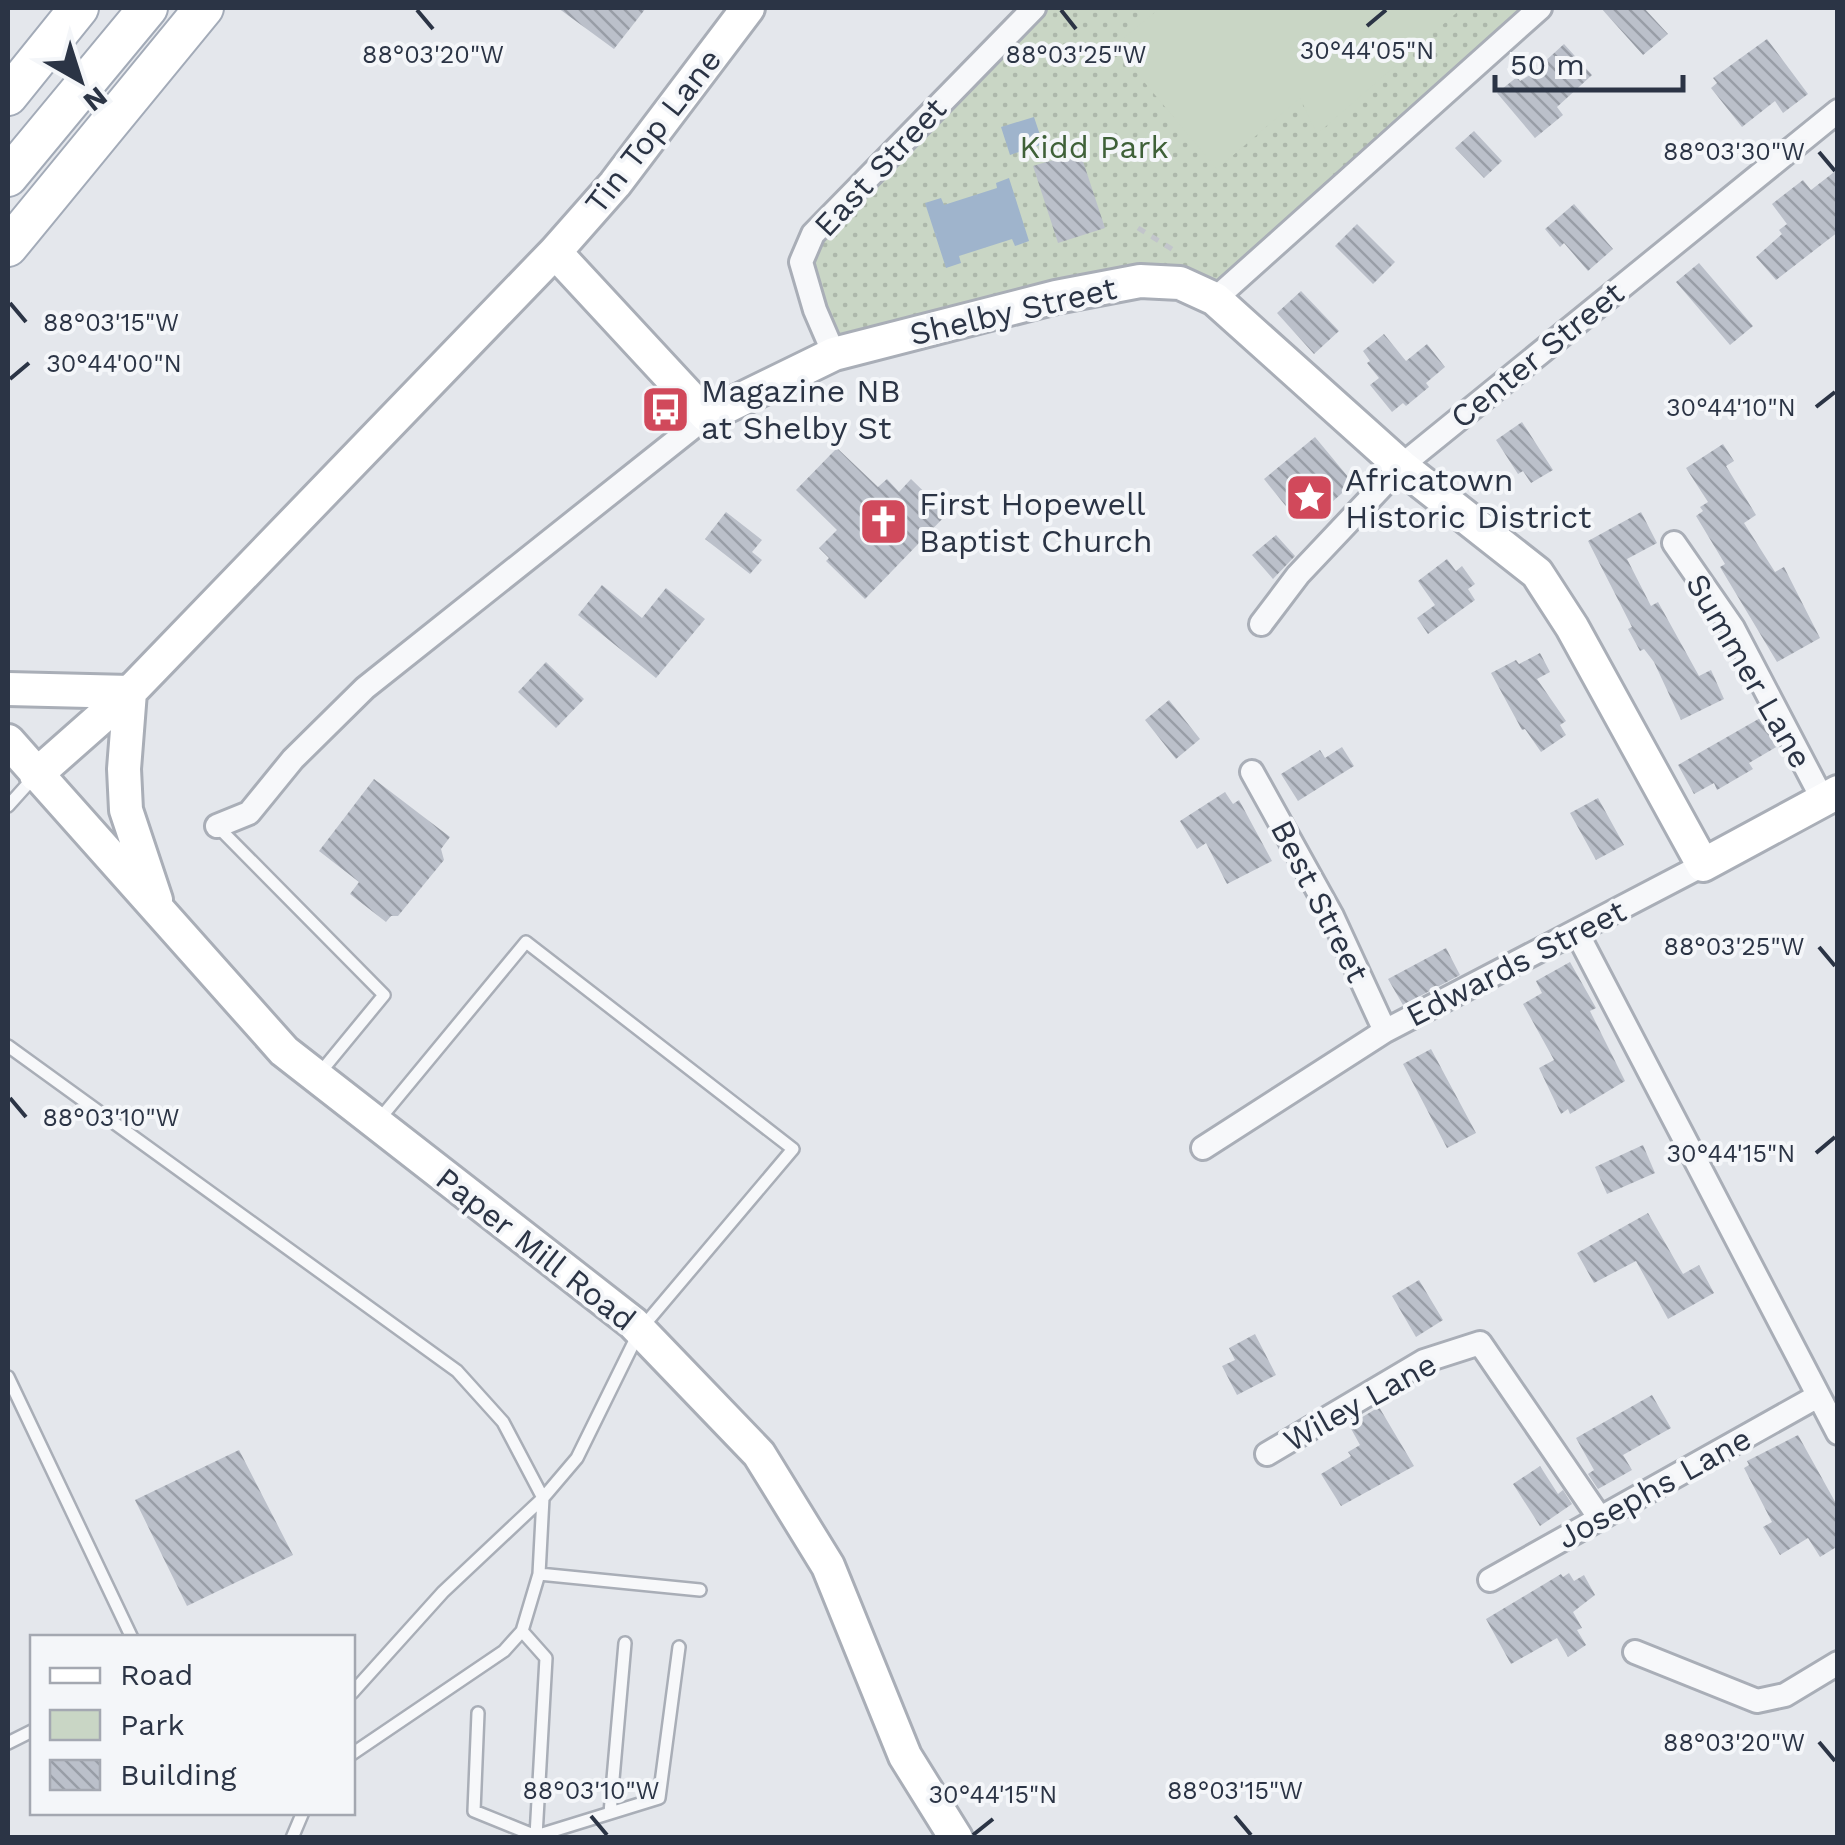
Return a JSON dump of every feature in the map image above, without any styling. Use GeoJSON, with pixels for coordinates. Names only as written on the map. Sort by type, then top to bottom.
{"type":"FeatureCollection","features":[{"type":"Feature","properties":{"kind":"main road"},"geometry":{"type":"LineString","coordinates":[[8,96],[79,8]]}},
{"type":"Feature","properties":{"kind":"main road"},"geometry":{"type":"LineString","coordinates":[[8,177],[148,8]]}},
{"type":"Feature","properties":{"kind":"main road"},"geometry":{"type":"LineString","coordinates":[[8,248],[204,8]]}},
{"type":"Feature","properties":{"kind":"street","name":"Tin Top Lane"},"geometry":{"type":"LineString","coordinates":[[36,775],[130,692],[555,252],[615,184],[748,8]]}},
{"type":"Feature","properties":{"kind":"street","name":"East Street"},"geometry":{"type":"LineString","coordinates":[[834,354],[815,310],[801,262],[812,234],[1034,8]]}},
{"type":"Feature","properties":{"kind":"street"},"geometry":{"type":"LineString","coordinates":[[1215,299],[1540,8]]}},
{"type":"Feature","properties":{"kind":"street","name":"Center Street"},"geometry":{"type":"LineString","coordinates":[[1261,624],[1298,575],[1401,466],[1838,111]]}},
{"type":"Feature","properties":{"kind":"street"},"geometry":{"type":"LineString","coordinates":[[555,252],[706,416]]}},
{"type":"Feature","properties":{"kind":"street","name":"Shelby Street"},"geometry":{"type":"LineString","coordinates":[[217,826],[249,813],[293,759],[365,688],[706,416],[834,354],[1056,298],[1140,281],[1180,282],[1215,299],[1401,466],[1538,573],[1572,627],[1703,865]]}},
{"type":"Feature","properties":{"kind":"street","name":"Summer Lane"},"geometry":{"type":"LineString","coordinates":[[1674,542],[1733,628],[1830,796]]}},
{"type":"Feature","properties":{"kind":"street"},"geometry":{"type":"LineString","coordinates":[[8,689],[130,692],[124,769],[126,810],[161,914]]}},
{"type":"Feature","properties":{"kind":"street","name":"Paper Mill Road"},"geometry":{"type":"LineString","coordinates":[[8,741],[284,1051],[640,1330],[759,1454],[828,1566],[904,1756],[956,1838]]}},
{"type":"Feature","properties":{"kind":"street","name":"Best Street"},"geometry":{"type":"LineString","coordinates":[[1252,772],[1332,916],[1385,1031]]}},
{"type":"Feature","properties":{"kind":"street","name":"Edwards Street"},"geometry":{"type":"LineString","coordinates":[[1203,1148],[1385,1031],[1577,934],[1830,796]]}},
{"type":"Feature","properties":{"kind":"street"},"geometry":{"type":"LineString","coordinates":[[1577,934],[1838,1433]]}},
{"type":"Feature","properties":{"kind":"street","name":"Wiley Lane"},"geometry":{"type":"LineString","coordinates":[[1267,1454],[1424,1361],[1480,1343],[1599,1518]]}},
{"type":"Feature","properties":{"kind":"street","name":"Josephs Lane"},"geometry":{"type":"LineString","coordinates":[[1490,1580],[1818,1396]]}},
{"type":"Feature","properties":{"kind":"street"},"geometry":{"type":"LineString","coordinates":[[1636,1652],[1758,1701],[1784,1695],[1837,1663]]}},
{"type":"Feature","properties":{"kind":"lane"},"geometry":{"type":"LineString","coordinates":[[8,806],[36,775]]}},
{"type":"Feature","properties":{"kind":"lane"},"geometry":{"type":"LineString","coordinates":[[217,826],[384,995],[317,1077]]}},
{"type":"Feature","properties":{"kind":"lane"},"geometry":{"type":"LineString","coordinates":[[355,1690],[444,1592],[543,1498],[578,1458],[640,1330],[793,1148],[526,942],[376,1123]]}},
{"type":"Feature","properties":{"kind":"lane"},"geometry":{"type":"LineString","coordinates":[[8,1046],[458,1371],[503,1422],[543,1498],[538,1574],[522,1631],[504,1651],[355,1752]]}},
{"type":"Feature","properties":{"kind":"lane"},"geometry":{"type":"LineString","coordinates":[[8,1377],[131,1635]]}},
{"type":"Feature","properties":{"kind":"lane"},"geometry":{"type":"LineString","coordinates":[[538,1574],[700,1590]]}},
{"type":"Feature","properties":{"kind":"lane"},"geometry":{"type":"LineString","coordinates":[[522,1631],[546,1658],[536,1836]]}},
{"type":"Feature","properties":{"kind":"lane"},"geometry":{"type":"LineString","coordinates":[[610,1814],[625,1643]]}},
{"type":"Feature","properties":{"kind":"lane"},"geometry":{"type":"LineString","coordinates":[[478,1713],[474,1811],[536,1836],[660,1798],[679,1647]]}},
{"type":"Feature","properties":{"kind":"path"},"geometry":{"type":"LineString","coordinates":[[1138,228],[1179,253]]}},
{"type":"Feature","properties":{"kind":"green space","name":"Kidd Park"},"geometry":{"type":"Polygon","coordinates":[[[1034,8],[1540,8],[1215,299],[1180,283],[834,354],[801,262],[1034,8]]]}},
{"type":"Feature","properties":{"kind":"green space"},"geometry":{"type":"Polygon","coordinates":[[[1160,8],[1462,8],[1317,134],[1300,98],[1217,169],[1114,46],[1160,8]]]}},
{"type":"Feature","properties":{"kind":"water"},"geometry":{"type":"Polygon","coordinates":[[[1034,117],[1043,144],[1010,155],[1001,127],[1034,117]]]}},
{"type":"Feature","properties":{"kind":"water"},"geometry":{"type":"Polygon","coordinates":[[[1009,178],[1029,241],[1015,246],[1012,239],[959,256],[961,263],[946,268],[925,203],[941,198],[944,205],[997,188],[996,183],[1009,178]]]}},
{"type":"Feature","properties":{"kind":"building"},"geometry":{"type":"Polygon","coordinates":[[[558,8],[646,8],[614,49],[558,8]]]}},
{"type":"Feature","properties":{"kind":"building"},"geometry":{"type":"Polygon","coordinates":[[[1601,8],[1644,8],[1668,34],[1643,55],[1601,8]]]}},
{"type":"Feature","properties":{"kind":"building"},"geometry":{"type":"Polygon","coordinates":[[[1767,39],[1808,94],[1783,113],[1775,101],[1742,127],[1711,88],[1717,83],[1713,78],[1767,39]]]}},
{"type":"Feature","properties":{"kind":"building"},"geometry":{"type":"Polygon","coordinates":[[[1564,44],[1592,75],[1557,107],[1563,115],[1535,138],[1497,93],[1517,77],[1520,81],[1530,75],[1564,44]]]}},
{"type":"Feature","properties":{"kind":"building"},"geometry":{"type":"Polygon","coordinates":[[[1474,131],[1502,161],[1484,178],[1455,148],[1474,131]]]}},
{"type":"Feature","properties":{"kind":"building"},"geometry":{"type":"Polygon","coordinates":[[[1080,152],[1105,228],[1058,243],[1033,166],[1080,152]]]}},
{"type":"Feature","properties":{"kind":"building"},"geometry":{"type":"Polygon","coordinates":[[[1838,169],[1838,232],[1776,280],[1756,257],[1782,234],[1779,230],[1787,224],[1772,204],[1803,180],[1811,190],[1838,169]]]}},
{"type":"Feature","properties":{"kind":"building"},"geometry":{"type":"Polygon","coordinates":[[[1574,204],[1613,249],[1588,271],[1564,243],[1560,247],[1545,229],[1574,204]]]}},
{"type":"Feature","properties":{"kind":"building"},"geometry":{"type":"Polygon","coordinates":[[[1357,224],[1395,262],[1373,284],[1335,246],[1357,224]]]}},
{"type":"Feature","properties":{"kind":"building"},"geometry":{"type":"Polygon","coordinates":[[[1699,263],[1753,326],[1730,345],[1676,282],[1699,263]]]}},
{"type":"Feature","properties":{"kind":"building"},"geometry":{"type":"Polygon","coordinates":[[[1301,291],[1339,331],[1314,354],[1277,313],[1301,291]]]}},
{"type":"Feature","properties":{"kind":"building"},"geometry":{"type":"Polygon","coordinates":[[[1384,334],[1406,361],[1427,344],[1445,367],[1426,383],[1429,387],[1392,412],[1370,385],[1379,378],[1363,351],[1384,334]]]}},
{"type":"Feature","properties":{"kind":"building"},"geometry":{"type":"Polygon","coordinates":[[[1522,422],[1553,470],[1531,483],[1523,471],[1518,474],[1496,440],[1522,422]]]}},
{"type":"Feature","properties":{"kind":"building"},"geometry":{"type":"Polygon","coordinates":[[[1315,437],[1349,478],[1346,480],[1350,486],[1332,502],[1327,497],[1298,521],[1264,479],[1315,437]]]}},
{"type":"Feature","properties":{"kind":"building"},"geometry":{"type":"Polygon","coordinates":[[[1723,444],[1734,461],[1726,466],[1756,515],[1744,523],[1775,572],[1784,567],[1820,638],[1777,662],[1720,567],[1725,564],[1696,516],[1708,502],[1686,468],[1723,444]]]}},
{"type":"Feature","properties":{"kind":"building","name":"First Hopewell Baptist Church"},"geometry":{"type":"Polygon","coordinates":[[[837,448],[878,487],[887,479],[899,492],[911,479],[947,514],[865,599],[826,561],[829,558],[819,548],[837,530],[796,490],[837,448]]]}},
{"type":"Feature","properties":{"kind":"building"},"geometry":{"type":"Polygon","coordinates":[[[726,512],[762,540],[752,552],[762,560],[750,574],[705,539],[726,512]]]}},
{"type":"Feature","properties":{"kind":"building"},"geometry":{"type":"Polygon","coordinates":[[[1641,512],[1657,543],[1627,559],[1651,606],[1658,602],[1699,676],[1711,670],[1724,699],[1681,720],[1654,662],[1644,649],[1640,651],[1628,629],[1632,627],[1588,541],[1641,512]]]}},
{"type":"Feature","properties":{"kind":"building"},"geometry":{"type":"Polygon","coordinates":[[[1276,535],[1295,556],[1273,579],[1252,555],[1276,535]]]}},
{"type":"Feature","properties":{"kind":"building"},"geometry":{"type":"Polygon","coordinates":[[[1447,559],[1456,571],[1462,566],[1475,584],[1468,589],[1475,600],[1428,634],[1417,618],[1435,605],[1418,581],[1447,559]]]}},
{"type":"Feature","properties":{"kind":"building"},"geometry":{"type":"Polygon","coordinates":[[[602,585],[642,618],[666,588],[705,619],[656,678],[578,615],[602,585]]]}},
{"type":"Feature","properties":{"kind":"building"},"geometry":{"type":"Polygon","coordinates":[[[1540,653],[1550,672],[1537,679],[1566,721],[1560,725],[1566,735],[1541,752],[1522,730],[1491,673],[1540,653]]]}},
{"type":"Feature","properties":{"kind":"building"},"geometry":{"type":"Polygon","coordinates":[[[546,662],[584,699],[556,728],[518,692],[546,662]]]}},
{"type":"Feature","properties":{"kind":"building"},"geometry":{"type":"Polygon","coordinates":[[[1169,700],[1200,739],[1176,759],[1145,720],[1169,700]]]}},
{"type":"Feature","properties":{"kind":"building"},"geometry":{"type":"Polygon","coordinates":[[[1762,717],[1778,746],[1749,763],[1753,769],[1717,790],[1714,783],[1694,794],[1678,765],[1762,717]]]}},
{"type":"Feature","properties":{"kind":"building"},"geometry":{"type":"Polygon","coordinates":[[[1342,747],[1354,766],[1298,801],[1281,774],[1320,750],[1325,758],[1342,747]]]}},
{"type":"Feature","properties":{"kind":"building"},"geometry":{"type":"Polygon","coordinates":[[[374,779],[450,837],[441,849],[444,860],[398,916],[391,916],[386,922],[350,894],[359,882],[319,851],[374,779]]]}},
{"type":"Feature","properties":{"kind":"building"},"geometry":{"type":"Polygon","coordinates":[[[1225,792],[1233,804],[1239,800],[1272,861],[1227,884],[1206,843],[1197,849],[1180,821],[1225,792]]]}},
{"type":"Feature","properties":{"kind":"building"},"geometry":{"type":"Polygon","coordinates":[[[1598,798],[1624,845],[1596,860],[1570,813],[1598,798]]]}},
{"type":"Feature","properties":{"kind":"building"},"geometry":{"type":"Polygon","coordinates":[[[1446,948],[1460,975],[1403,1005],[1388,979],[1446,948]]]}},
{"type":"Feature","properties":{"kind":"building"},"geometry":{"type":"Polygon","coordinates":[[[1570,962],[1596,1008],[1590,1011],[1625,1081],[1570,1114],[1568,1109],[1561,1114],[1539,1068],[1554,1060],[1523,1004],[1542,993],[1536,981],[1570,962]]]}},
{"type":"Feature","properties":{"kind":"building"},"geometry":{"type":"Polygon","coordinates":[[[1431,1049],[1476,1133],[1447,1148],[1403,1064],[1431,1049]]]}},
{"type":"Feature","properties":{"kind":"building"},"geometry":{"type":"Polygon","coordinates":[[[1643,1145],[1655,1173],[1607,1194],[1595,1167],[1643,1145]]]}},
{"type":"Feature","properties":{"kind":"building"},"geometry":{"type":"Polygon","coordinates":[[[1648,1213],[1683,1274],[1699,1265],[1714,1293],[1668,1319],[1636,1261],[1594,1283],[1577,1253],[1648,1213]]]}},
{"type":"Feature","properties":{"kind":"building"},"geometry":{"type":"Polygon","coordinates":[[[1419,1280],[1443,1320],[1416,1337],[1392,1296],[1419,1280]]]}},
{"type":"Feature","properties":{"kind":"building"},"geometry":{"type":"Polygon","coordinates":[[[1255,1334],[1276,1375],[1237,1395],[1222,1366],[1235,1360],[1229,1348],[1255,1334]]]}},
{"type":"Feature","properties":{"kind":"building"},"geometry":{"type":"Polygon","coordinates":[[[1652,1395],[1671,1428],[1623,1455],[1632,1470],[1598,1489],[1588,1474],[1594,1470],[1576,1438],[1652,1395]]]}},
{"type":"Feature","properties":{"kind":"building"},"geometry":{"type":"Polygon","coordinates":[[[1379,1407],[1414,1466],[1341,1506],[1321,1474],[1351,1456],[1348,1452],[1360,1445],[1349,1425],[1379,1407]]]}},
{"type":"Feature","properties":{"kind":"building"},"geometry":{"type":"Polygon","coordinates":[[[1798,1435],[1838,1507],[1838,1546],[1820,1557],[1808,1538],[1780,1555],[1763,1527],[1772,1522],[1744,1468],[1749,1465],[1747,1461],[1798,1435]]]}},
{"type":"Feature","properties":{"kind":"building"},"geometry":{"type":"Polygon","coordinates":[[[239,1450],[293,1555],[187,1606],[135,1500],[239,1450]]]}},
{"type":"Feature","properties":{"kind":"building"},"geometry":{"type":"Polygon","coordinates":[[[1540,1466],[1558,1494],[1563,1490],[1572,1504],[1540,1526],[1513,1484],[1540,1466]]]}},
{"type":"Feature","properties":{"kind":"building"},"geometry":{"type":"Polygon","coordinates":[[[1569,1573],[1574,1581],[1584,1575],[1595,1595],[1573,1612],[1586,1645],[1568,1657],[1557,1638],[1511,1664],[1486,1619],[1561,1574],[1563,1577],[1569,1573]]]}},
{"type":"Feature","properties":{"kind":"place","name":"Magazine NB at Shelby St"},"geometry":{"type":"Point","coordinates":[666,409]}},
{"type":"Feature","properties":{"kind":"place","name":"Africatown Historic District"},"geometry":{"type":"Point","coordinates":[1310,498]}},
{"type":"Feature","properties":{"kind":"place","name":"First Hopewell Baptist Church"},"geometry":{"type":"Point","coordinates":[884,522]}}]}
